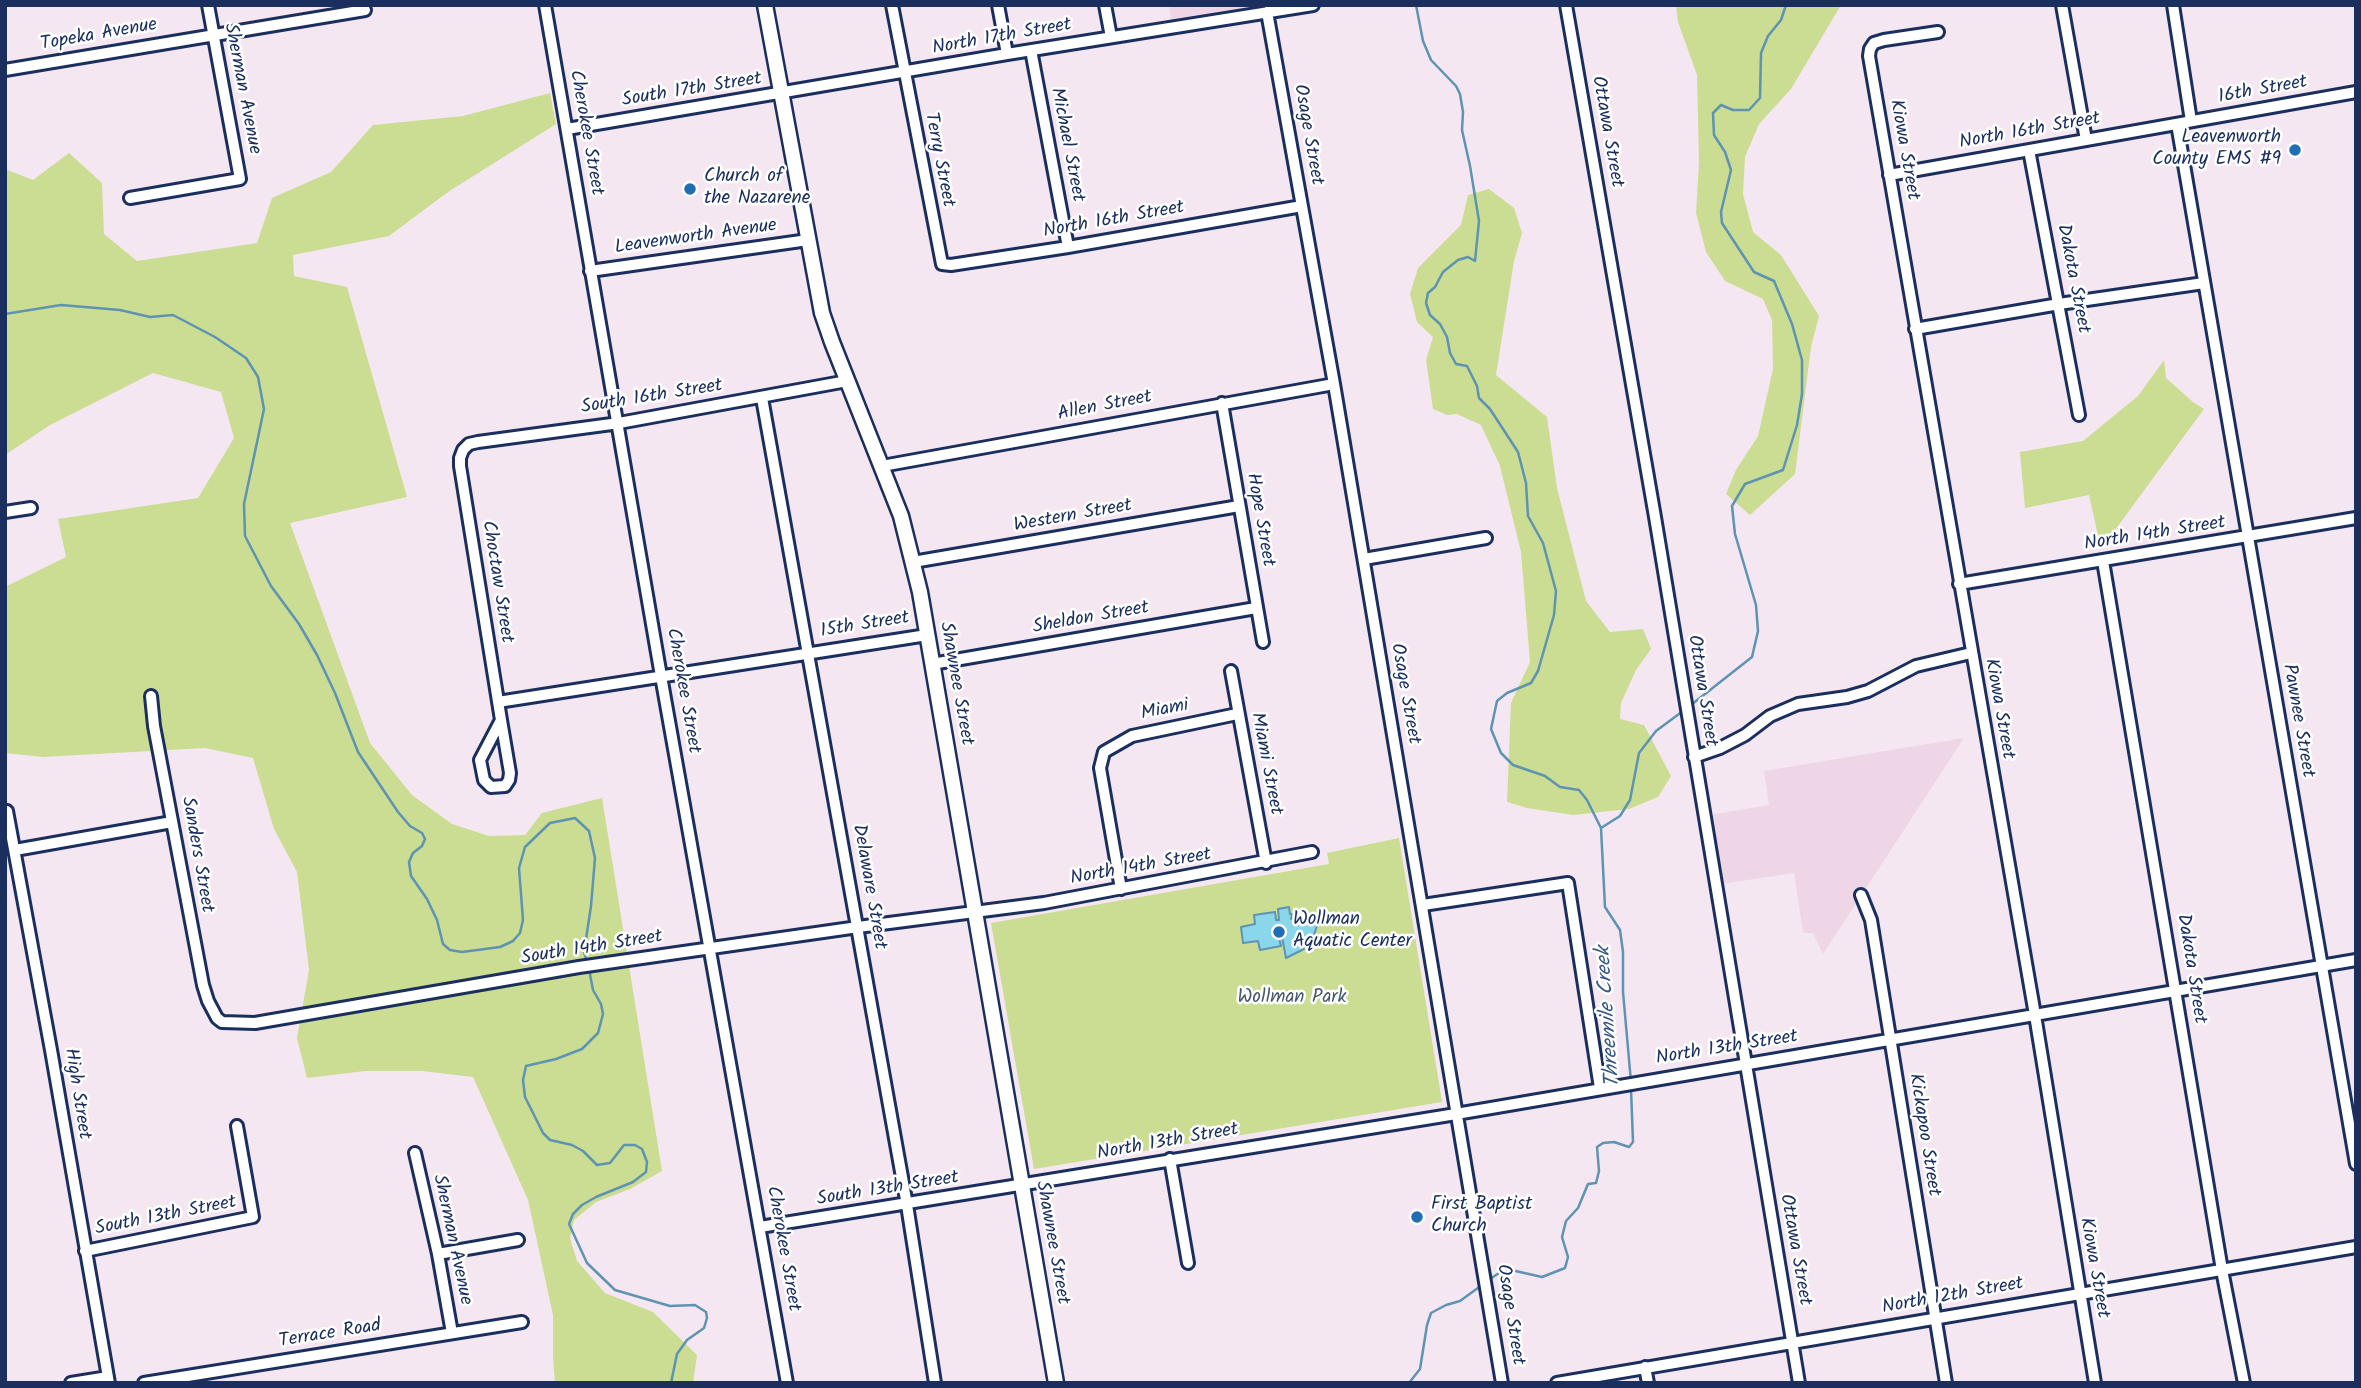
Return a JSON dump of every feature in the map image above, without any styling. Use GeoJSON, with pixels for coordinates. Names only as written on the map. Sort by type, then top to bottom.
{"type":"FeatureCollection","features":[{"type":"Feature","properties":{"kind":"street","name":"Sherman Avenue"},"geometry":{"type":"LineString","coordinates":[[130,198],[240,179],[208,5]]}},
{"type":"Feature","properties":{"kind":"street","name":"Cherokee Street"},"geometry":{"type":"LineString","coordinates":[[545,5],[787,1383]]}},
{"type":"Feature","properties":{"kind":"street","name":"Shawnee Street"},"geometry":{"type":"LineString","coordinates":[[765,5],[822,313],[901,516],[913,562],[1056,1383]]}},
{"type":"Feature","properties":{"kind":"street","name":"Terry Street"},"geometry":{"type":"LineString","coordinates":[[892,5],[938,255]]}},
{"type":"Feature","properties":{"kind":"street"},"geometry":{"type":"LineString","coordinates":[[998,5],[1007,54]]}},
{"type":"Feature","properties":{"kind":"street"},"geometry":{"type":"LineString","coordinates":[[1105,5],[1111,37]]}},
{"type":"Feature","properties":{"kind":"street","name":"North 17th Street"},"geometry":{"type":"LineString","coordinates":[[782,94],[1007,54],[1313,5]]}},
{"type":"Feature","properties":{"kind":"street","name":"Ottawa Street"},"geometry":{"type":"LineString","coordinates":[[1566,5],[1799,1383]]}},
{"type":"Feature","properties":{"kind":"street"},"geometry":{"type":"LineString","coordinates":[[2062,5],[2085,140]]}},
{"type":"Feature","properties":{"kind":"street"},"geometry":{"type":"LineString","coordinates":[[2173,5],[2191,121]]}},
{"type":"Feature","properties":{"kind":"street","name":"Topeka Avenue"},"geometry":{"type":"LineString","coordinates":[[5,70],[365,10]]}},
{"type":"Feature","properties":{"kind":"street","name":"Osage Street"},"geometry":{"type":"LineString","coordinates":[[1267,12],[1334,384],[1503,1383]]}},
{"type":"Feature","properties":{"kind":"street","name":"Kiowa Street"},"geometry":{"type":"LineString","coordinates":[[1938,32],[1874,43],[1869,56],[2035,1015],[2095,1383]]}},
{"type":"Feature","properties":{"kind":"street","name":"Michael Street"},"geometry":{"type":"LineString","coordinates":[[1031,50],[1068,247]]}},
{"type":"Feature","properties":{"kind":"street","name":"16th Street"},"geometry":{"type":"LineString","coordinates":[[2177,124],[2356,92]]}},
{"type":"Feature","properties":{"kind":"street","name":"South 17th Street"},"geometry":{"type":"LineString","coordinates":[[567,129],[782,94]]}},
{"type":"Feature","properties":{"kind":"street","name":"North 16th Street"},"geometry":{"type":"LineString","coordinates":[[1889,175],[2177,124]]}},
{"type":"Feature","properties":{"kind":"street","name":"Pawnee Street"},"geometry":{"type":"LineString","coordinates":[[2177,124],[2356,1164]]}},
{"type":"Feature","properties":{"kind":"street","name":"Dakota Street"},"geometry":{"type":"LineString","coordinates":[[2029,150],[2079,415]]}},
{"type":"Feature","properties":{"kind":"street","name":"North 16th Street"},"geometry":{"type":"LineString","coordinates":[[938,255],[942,264],[951,265],[1302,206]]}},
{"type":"Feature","properties":{"kind":"street","name":"Leavenworth Avenue"},"geometry":{"type":"LineString","coordinates":[[590,271],[807,240]]}},
{"type":"Feature","properties":{"kind":"street"},"geometry":{"type":"LineString","coordinates":[[1915,329],[2204,283]]}},
{"type":"Feature","properties":{"kind":"street","name":"South 16th Street"},"geometry":{"type":"LineString","coordinates":[[463,450],[469,444],[478,442],[619,423],[847,381]]}},
{"type":"Feature","properties":{"kind":"street","name":"Allen Street"},"geometry":{"type":"LineString","coordinates":[[882,466],[1334,384]]}},
{"type":"Feature","properties":{"kind":"street","name":"Delaware Street"},"geometry":{"type":"LineString","coordinates":[[762,398],[907,1205],[935,1383]]}},
{"type":"Feature","properties":{"kind":"street","name":"Hope Street"},"geometry":{"type":"LineString","coordinates":[[1222,403],[1263,642]]}},
{"type":"Feature","properties":{"kind":"street","name":"Choctaw Street"},"geometry":{"type":"LineString","coordinates":[[463,450],[460,466],[510,773],[505,786],[491,788],[484,780],[480,760],[501,720]]}},
{"type":"Feature","properties":{"kind":"street","name":"Western Street"},"geometry":{"type":"LineString","coordinates":[[913,562],[1239,506]]}},
{"type":"Feature","properties":{"kind":"street"},"geometry":{"type":"LineString","coordinates":[[5,512],[31,508]]}},
{"type":"Feature","properties":{"kind":"street","name":"North 14th Street"},"geometry":{"type":"LineString","coordinates":[[1959,584],[2356,518]]}},
{"type":"Feature","properties":{"kind":"street"},"geometry":{"type":"LineString","coordinates":[[1364,559],[1486,538]]}},
{"type":"Feature","properties":{"kind":"street","name":"Dakota Street"},"geometry":{"type":"LineString","coordinates":[[2103,561],[2222,1270],[2244,1383]]}},
{"type":"Feature","properties":{"kind":"street","name":"Sheldon Street"},"geometry":{"type":"LineString","coordinates":[[932,664],[1256,608]]}},
{"type":"Feature","properties":{"kind":"street","name":"15th Street"},"geometry":{"type":"LineString","coordinates":[[498,702],[927,635]]}},
{"type":"Feature","properties":{"kind":"street"},"geometry":{"type":"LineString","coordinates":[[1694,757],[1720,748],[1745,735],[1770,716],[1798,704],[1868,691],[1916,666],[1971,653]]}},
{"type":"Feature","properties":{"kind":"street","name":"Miami Street"},"geometry":{"type":"LineString","coordinates":[[1231,671],[1266,863]]}},
{"type":"Feature","properties":{"kind":"street","name":"Sanders Street"},"geometry":{"type":"LineString","coordinates":[[151,696],[154,726],[203,985],[217,1017]]}},
{"type":"Feature","properties":{"kind":"street","name":"Miami"},"geometry":{"type":"LineString","coordinates":[[1121,889],[1100,768],[1104,752],[1115,743],[1132,736],[1237,714]]}},
{"type":"Feature","properties":{"kind":"street","name":"High Street"},"geometry":{"type":"LineString","coordinates":[[7,811],[108,1380]]}},
{"type":"Feature","properties":{"kind":"street"},"geometry":{"type":"LineString","coordinates":[[15,850],[172,822]]}},
{"type":"Feature","properties":{"kind":"street","name":"North 14th Street"},"geometry":{"type":"LineString","coordinates":[[975,911],[1044,903],[1266,863],[1312,852]]}},
{"type":"Feature","properties":{"kind":"street"},"geometry":{"type":"LineString","coordinates":[[1423,905],[1568,883],[1600,1088]]}},
{"type":"Feature","properties":{"kind":"street","name":"Kickapoo Street"},"geometry":{"type":"LineString","coordinates":[[1861,895],[1871,920],[1946,1383]]}},
{"type":"Feature","properties":{"kind":"street","name":"South 14th Street"},"geometry":{"type":"LineString","coordinates":[[217,1017],[222,1022],[255,1023],[579,967],[975,911]]}},
{"type":"Feature","properties":{"kind":"street","name":"North 13th Street"},"geometry":{"type":"LineString","coordinates":[[1022,1186],[2356,960]]}},
{"type":"Feature","properties":{"kind":"street","name":"South 13th Street"},"geometry":{"type":"LineString","coordinates":[[85,1251],[253,1217],[237,1126]]}},
{"type":"Feature","properties":{"kind":"street","name":"Sherman Avenue"},"geometry":{"type":"LineString","coordinates":[[415,1153],[438,1254],[452,1333]]}},
{"type":"Feature","properties":{"kind":"street"},"geometry":{"type":"LineString","coordinates":[[1170,1159],[1188,1263]]}},
{"type":"Feature","properties":{"kind":"street","name":"South 13th Street"},"geometry":{"type":"LineString","coordinates":[[760,1227],[1022,1186]]}},
{"type":"Feature","properties":{"kind":"street"},"geometry":{"type":"LineString","coordinates":[[438,1254],[517,1240]]}},
{"type":"Feature","properties":{"kind":"street","name":"North 12th Street"},"geometry":{"type":"LineString","coordinates":[[1557,1383],[2356,1247]]}},
{"type":"Feature","properties":{"kind":"street","name":"Terrace Road"},"geometry":{"type":"LineString","coordinates":[[144,1383],[522,1322]]}},
{"type":"Feature","properties":{"kind":"street"},"geometry":{"type":"LineString","coordinates":[[1646,1367],[1648,1383]]}},
{"type":"Feature","properties":{"kind":"street"},"geometry":{"type":"LineString","coordinates":[[71,1383],[108,1380]]}},
{"type":"Feature","properties":{"kind":"shaded area"},"geometry":{"type":"Polygon","coordinates":[[[1169,5],[1313,5],[1172,28],[1169,5]]]}},
{"type":"Feature","properties":{"kind":"shaded area"},"geometry":{"type":"Polygon","coordinates":[[[1964,738],[1823,954],[1813,933],[1803,933],[1794,873],[1715,885],[1704,816],[1769,805],[1764,771],[1964,738]]]}},
{"type":"Feature","properties":{"kind":"green space"},"geometry":{"type":"Polygon","coordinates":[[[1676,5],[1841,5],[1791,89],[1759,124],[1745,157],[1743,194],[1753,232],[1781,255],[1819,316],[1811,347],[1795,474],[1750,515],[1726,494],[1736,470],[1758,436],[1773,369],[1772,320],[1763,299],[1725,281],[1706,252],[1696,213],[1699,162],[1697,75],[1678,22],[1676,5]]]}},
{"type":"Feature","properties":{"kind":"green space"},"geometry":{"type":"Polygon","coordinates":[[[550,93],[556,124],[448,192],[389,236],[293,255],[294,276],[347,287],[407,497],[290,523],[370,743],[412,795],[452,824],[489,836],[525,835],[542,813],[602,798],[662,1171],[630,1189],[596,1202],[574,1220],[570,1238],[577,1261],[605,1293],[653,1312],[697,1355],[693,1383],[555,1383],[553,1315],[528,1200],[473,1077],[422,1071],[365,1071],[307,1078],[297,1038],[309,970],[297,872],[274,829],[253,758],[205,748],[43,757],[5,753],[5,587],[66,557],[58,519],[198,498],[234,438],[221,392],[153,373],[50,425],[5,455],[5,169],[33,180],[69,153],[102,183],[104,234],[137,261],[257,243],[272,198],[331,172],[373,125],[463,116],[550,93]]]}},
{"type":"Feature","properties":{"kind":"green space"},"geometry":{"type":"Polygon","coordinates":[[[1489,189],[1514,208],[1522,233],[1514,261],[1496,375],[1547,417],[1557,488],[1586,601],[1610,632],[1643,629],[1651,649],[1636,670],[1621,703],[1620,719],[1644,725],[1671,776],[1658,797],[1629,809],[1573,815],[1507,802],[1511,703],[1530,662],[1521,552],[1500,466],[1481,425],[1457,414],[1447,415],[1433,409],[1426,360],[1433,337],[1417,322],[1410,294],[1418,268],[1461,225],[1468,195],[1489,189]]]}},
{"type":"Feature","properties":{"kind":"green space"},"geometry":{"type":"Polygon","coordinates":[[[2164,360],[2166,378],[2204,409],[2101,549],[2089,495],[2025,508],[2020,452],[2083,441],[2138,396],[2164,360]]]}},
{"type":"Feature","properties":{"kind":"green space","name":"Wollman Park"},"geometry":{"type":"Polygon","coordinates":[[[1399,838],[1442,1102],[1034,1169],[991,923],[1329,864],[1327,853],[1399,838]]]}},
{"type":"Feature","properties":{"kind":"water","name":"Wollman Aquatic Center"},"geometry":{"type":"Polygon","coordinates":[[[1289,907],[1291,919],[1317,914],[1317,926],[1308,946],[1301,939],[1299,941],[1304,949],[1286,958],[1282,937],[1279,938],[1281,946],[1260,950],[1258,941],[1243,943],[1241,927],[1255,924],[1254,915],[1275,912],[1276,920],[1279,920],[1278,909],[1289,907]]]}},
{"type":"Feature","properties":{"kind":"waterway"},"geometry":{"type":"LineString","coordinates":[[1416,5],[1423,41],[1431,60],[1456,86],[1460,94],[1462,130],[1479,221],[1475,261],[1468,257],[1458,260],[1443,272],[1435,287],[1428,293],[1426,303],[1430,315],[1440,324],[1447,337],[1450,353],[1456,364],[1467,366],[1477,386],[1479,398],[1490,409],[1518,452],[1526,483],[1528,516],[1543,543],[1556,591],[1554,615],[1538,671],[1531,683],[1507,693],[1497,701],[1491,729],[1501,753],[1513,765],[1545,776],[1560,787],[1579,790],[1601,828]]}},
{"type":"Feature","properties":{"kind":"waterway","name":"Threemile Creek"},"geometry":{"type":"LineString","coordinates":[[1691,705],[1752,657],[1758,631],[1756,605],[1735,534],[1732,506],[1745,484],[1783,470],[1797,425],[1802,394],[1802,360],[1792,324],[1774,281],[1754,272],[1722,223],[1721,212],[1731,170],[1725,152],[1714,135],[1713,113],[1721,105],[1733,110],[1749,110],[1760,98],[1761,53],[1768,36],[1781,20],[1786,5]]}},
{"type":"Feature","properties":{"kind":"waterway"},"geometry":{"type":"LineString","coordinates":[[5,314],[61,305],[120,310],[150,317],[173,315],[215,337],[246,358],[258,377],[264,409],[244,504],[245,536],[271,586],[299,624],[317,655],[358,752],[398,812],[410,826],[422,833],[425,839],[409,862],[411,876],[437,920],[443,944],[450,950],[462,952],[500,947],[513,941],[520,933],[523,920],[519,868],[525,847],[550,823],[575,818],[589,831],[595,858],[584,952],[587,962]]}},
{"type":"Feature","properties":{"kind":"waterway","name":"Threemile Creek"},"geometry":{"type":"LineString","coordinates":[[1631,1082],[1623,992],[1623,952],[1620,930],[1605,907],[1601,828],[1620,816],[1630,800],[1639,753],[1656,731],[1683,711]]}},
{"type":"Feature","properties":{"kind":"waterway"},"geometry":{"type":"LineString","coordinates":[[589,969],[593,990],[603,1014],[598,1033],[582,1049],[526,1066],[523,1080],[525,1097],[543,1133],[550,1140],[572,1145],[583,1151],[597,1165],[610,1163],[624,1145],[635,1145],[642,1149],[647,1162],[646,1172],[633,1182],[582,1205],[573,1214],[569,1224],[587,1263],[615,1290],[670,1306],[695,1305],[706,1312],[704,1328],[687,1340],[677,1354],[671,1383]]}},
{"type":"Feature","properties":{"kind":"waterway","name":"Threemile Creek"},"geometry":{"type":"LineString","coordinates":[[1487,1281],[1502,1271],[1511,1270],[1542,1277],[1565,1268],[1568,1257],[1562,1237],[1566,1221],[1578,1208],[1588,1184],[1596,1183],[1599,1171],[1597,1147],[1603,1143],[1614,1142],[1629,1147],[1633,1142],[1631,1089]]}},
{"type":"Feature","properties":{"kind":"waterway","name":"Threemile Creek"},"geometry":{"type":"LineString","coordinates":[[1409,1383],[1420,1369],[1431,1313],[1460,1301],[1482,1285]]}},
{"type":"Feature","properties":{"kind":"place","name":"Leavenworth County EMS #9"},"geometry":{"type":"Point","coordinates":[2295,150]}},
{"type":"Feature","properties":{"kind":"place","name":"Church of the Nazarene"},"geometry":{"type":"Point","coordinates":[690,189]}},
{"type":"Feature","properties":{"kind":"place","name":"Wollman Aquatic Center"},"geometry":{"type":"Point","coordinates":[1279,932]}},
{"type":"Feature","properties":{"kind":"place","name":"First Baptist Church"},"geometry":{"type":"Point","coordinates":[1417,1217]}}]}
